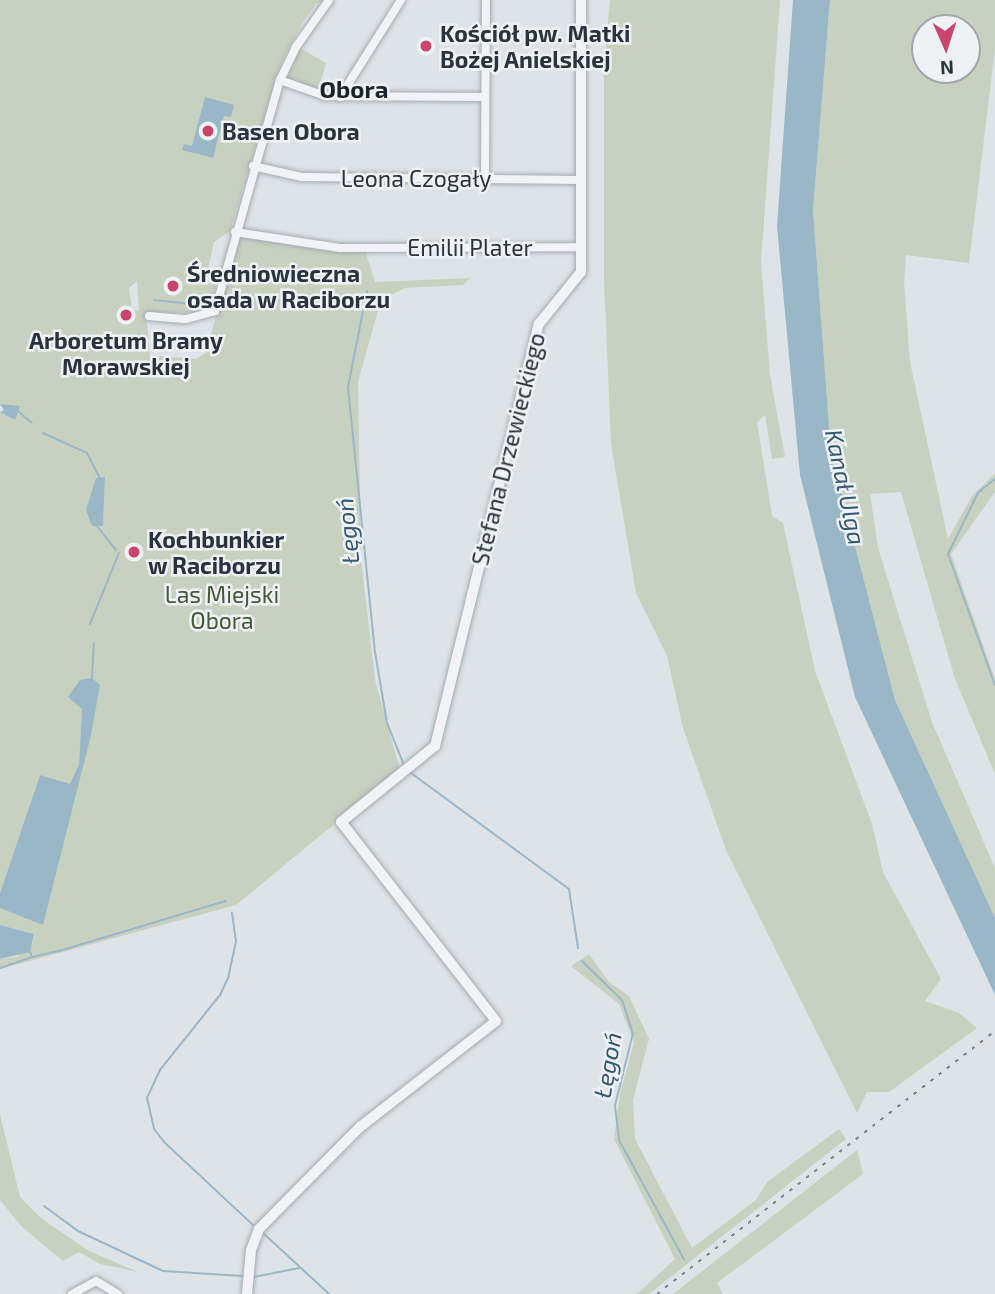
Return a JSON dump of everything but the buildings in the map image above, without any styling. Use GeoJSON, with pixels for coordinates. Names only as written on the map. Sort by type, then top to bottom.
{"type":"FeatureCollection","features":[{"type":"Feature","properties":{"kind":"street"},"geometry":{"type":"LineString","coordinates":[[149,317],[186,319],[215,311],[253,166],[280,80],[296,47],[329,0]]}},
{"type":"Feature","properties":{"kind":"street"},"geometry":{"type":"LineString","coordinates":[[340,97],[401,0]]}},
{"type":"Feature","properties":{"kind":"street"},"geometry":{"type":"LineString","coordinates":[[485,179],[486,0]]}},
{"type":"Feature","properties":{"kind":"street","name":"Stefana Drzewieckiego"},"geometry":{"type":"LineString","coordinates":[[247,1294],[251,1251],[259,1229],[360,1127],[496,1021],[341,822],[437,741],[539,324],[581,272],[581,0]]}},
{"type":"Feature","properties":{"kind":"street"},"geometry":{"type":"LineString","coordinates":[[280,80],[302,90],[340,97],[485,97]]}},
{"type":"Feature","properties":{"kind":"street","name":"Leona Czogały"},"geometry":{"type":"LineString","coordinates":[[253,166],[302,177],[581,180]]}},
{"type":"Feature","properties":{"kind":"street","name":"Emilii Plater"},"geometry":{"type":"LineString","coordinates":[[235,232],[340,248],[581,247]]}},
{"type":"Feature","properties":{"kind":"street"},"geometry":{"type":"LineString","coordinates":[[72,1294],[96,1281],[118,1294]]}},
{"type":"Feature","properties":{"kind":"green space","name":"Las Miejski Obora"},"geometry":{"type":"Polygon","coordinates":[[[0,0],[325,0],[316,4],[303,22],[280,65],[230,231],[214,242],[205,283],[216,284],[212,299],[196,313],[146,312],[150,355],[196,359],[207,352],[235,234],[365,250],[375,282],[470,278],[463,285],[405,288],[381,300],[358,382],[361,559],[375,680],[400,770],[236,905],[0,969],[0,959],[17,957],[33,942],[34,934],[0,925],[0,908],[43,924],[100,685],[82,709],[79,764],[70,785],[40,775],[0,893],[0,412],[15,419],[20,407],[0,404],[0,0]],[[137,281],[129,288],[132,309],[138,311],[139,310],[137,281]],[[105,478],[86,510],[103,526],[103,524],[105,478]]]}},
{"type":"Feature","properties":{"kind":"green space"},"geometry":{"type":"Polygon","coordinates":[[[610,0],[780,0],[761,262],[770,375],[785,457],[772,459],[765,415],[757,422],[772,516],[783,523],[815,671],[872,824],[883,872],[941,979],[925,1001],[959,1013],[977,1028],[889,1092],[867,1092],[857,1113],[726,850],[683,728],[667,656],[636,593],[611,444],[604,278],[604,67],[610,0]]]}},
{"type":"Feature","properties":{"kind":"green space"},"geometry":{"type":"Polygon","coordinates":[[[830,0],[995,0],[995,49],[969,263],[906,255],[904,282],[910,362],[948,539],[972,496],[995,473],[995,492],[951,554],[995,679],[995,774],[955,679],[901,492],[870,494],[878,548],[932,722],[995,868],[995,918],[895,700],[831,453],[813,210],[830,0]]]}},
{"type":"Feature","properties":{"kind":"green space"},"geometry":{"type":"Polygon","coordinates":[[[300,48],[326,63],[318,92],[287,78],[300,48]]]}},
{"type":"Feature","properties":{"kind":"green space"},"geometry":{"type":"Polygon","coordinates":[[[589,954],[609,982],[629,996],[649,1039],[633,1100],[635,1139],[692,1248],[756,1200],[767,1182],[839,1129],[846,1139],[649,1294],[637,1294],[675,1259],[614,1139],[620,1094],[634,1042],[619,1004],[571,966],[589,954]]]}},
{"type":"Feature","properties":{"kind":"green space"},"geometry":{"type":"Polygon","coordinates":[[[0,1114],[20,1197],[42,1219],[89,1251],[138,1272],[100,1264],[79,1252],[63,1261],[22,1227],[0,1200],[0,1114]]]}},
{"type":"Feature","properties":{"kind":"green space"},"geometry":{"type":"Polygon","coordinates":[[[857,1150],[863,1174],[717,1283],[723,1294],[673,1294],[857,1150]]]}},
{"type":"Feature","properties":{"kind":"water"},"geometry":{"type":"Polygon","coordinates":[[[793,0],[830,0],[813,210],[831,453],[895,700],[995,918],[995,995],[855,697],[800,475],[777,226],[793,0]]]}},
{"type":"Feature","properties":{"kind":"water","name":"Basen Obora"},"geometry":{"type":"Polygon","coordinates":[[[205,97],[234,105],[231,117],[224,116],[213,158],[182,150],[184,144],[192,146],[205,97]]]}},
{"type":"Feature","properties":{"kind":"water"},"geometry":{"type":"Polygon","coordinates":[[[0,404],[20,406],[15,420],[0,412],[4,410],[0,404]]]}},
{"type":"Feature","properties":{"kind":"water"},"geometry":{"type":"Polygon","coordinates":[[[105,477],[103,526],[92,526],[86,510],[96,478],[105,477]]]}},
{"type":"Feature","properties":{"kind":"water"},"geometry":{"type":"Polygon","coordinates":[[[92,678],[100,685],[91,735],[43,925],[0,908],[0,893],[40,775],[70,784],[79,764],[82,709],[68,697],[80,680],[92,678]]]}},
{"type":"Feature","properties":{"kind":"water"},"geometry":{"type":"Polygon","coordinates":[[[0,925],[34,934],[30,952],[0,959],[0,925]]]}},
{"type":"Feature","properties":{"kind":"waterway","name":"Łęgoń"},"geometry":{"type":"LineString","coordinates":[[367,291],[348,387],[375,652],[387,723],[404,765]]}},
{"type":"Feature","properties":{"kind":"waterway"},"geometry":{"type":"LineString","coordinates":[[154,300],[193,304]]}},
{"type":"Feature","properties":{"kind":"waterway"},"geometry":{"type":"LineString","coordinates":[[18,411],[32,423]]}},
{"type":"Feature","properties":{"kind":"waterway"},"geometry":{"type":"LineString","coordinates":[[43,433],[87,453],[100,478]]}},
{"type":"Feature","properties":{"kind":"waterway"},"geometry":{"type":"LineString","coordinates":[[995,479],[978,493],[948,554],[995,685]]}},
{"type":"Feature","properties":{"kind":"waterway"},"geometry":{"type":"LineString","coordinates":[[97,526],[116,550]]}},
{"type":"Feature","properties":{"kind":"waterway"},"geometry":{"type":"LineString","coordinates":[[90,624],[119,553]]}},
{"type":"Feature","properties":{"kind":"waterway"},"geometry":{"type":"LineString","coordinates":[[92,678],[94,643]]}},
{"type":"Feature","properties":{"kind":"waterway","name":"Łęgoń"},"geometry":{"type":"LineString","coordinates":[[411,773],[569,889],[578,948]]}},
{"type":"Feature","properties":{"kind":"waterway"},"geometry":{"type":"LineString","coordinates":[[30,952],[32,957],[59,951],[226,901]]}},
{"type":"Feature","properties":{"kind":"waterway"},"geometry":{"type":"LineString","coordinates":[[232,913],[236,941],[228,978],[220,995],[160,1070],[147,1098],[154,1129],[164,1142],[254,1226]]}},
{"type":"Feature","properties":{"kind":"waterway"},"geometry":{"type":"LineString","coordinates":[[0,968],[32,957]]}},
{"type":"Feature","properties":{"kind":"waterway","name":"Łęgoń"},"geometry":{"type":"LineString","coordinates":[[582,961],[622,1000],[633,1033],[615,1106],[619,1140],[684,1259]]}},
{"type":"Feature","properties":{"kind":"waterway"},"geometry":{"type":"LineString","coordinates":[[44,1206],[78,1231],[163,1271],[243,1276]]}},
{"type":"Feature","properties":{"kind":"waterway"},"geometry":{"type":"LineString","coordinates":[[263,1233],[329,1294]]}},
{"type":"Feature","properties":{"kind":"waterway"},"geometry":{"type":"LineString","coordinates":[[254,1277],[299,1268]]}},
{"type":"Feature","properties":{"kind":"railway"},"geometry":{"type":"LineString","coordinates":[[657,1294],[995,1031]]}},
{"type":"Feature","properties":{"kind":"place","name":"Kościół pw. Matki Bożej Anielskiej"},"geometry":{"type":"Point","coordinates":[426,46]}},
{"type":"Feature","properties":{"kind":"place","name":"Basen Obora"},"geometry":{"type":"Point","coordinates":[208,131]}},
{"type":"Feature","properties":{"kind":"place","name":"Średniowieczna osada w Raciborzu"},"geometry":{"type":"Point","coordinates":[173,286]}},
{"type":"Feature","properties":{"kind":"place","name":"Arboretum Bramy Morawskiej"},"geometry":{"type":"Point","coordinates":[126,315]}},
{"type":"Feature","properties":{"kind":"place","name":"Kochbunkier w Raciborzu"},"geometry":{"type":"Point","coordinates":[134,552]}},
{"type":"Feature","properties":{"kind":"district","name":"Obora"},"geometry":{"type":"Point","coordinates":[354,89]}},
{"type":"Feature","properties":{"kind":"water label","name":"Kanał Ulga"},"geometry":{"type":"Point","coordinates":[846,487]}}]}
